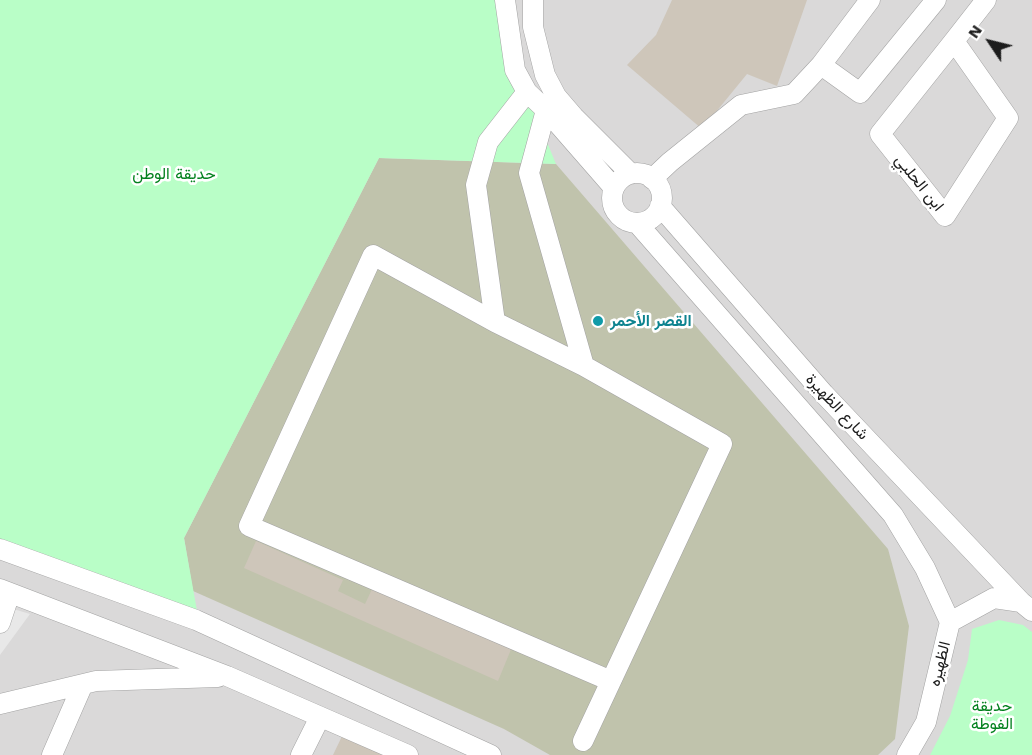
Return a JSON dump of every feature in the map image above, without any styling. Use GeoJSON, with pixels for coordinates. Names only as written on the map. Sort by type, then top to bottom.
{"type":"FeatureCollection","features":[{"type":"Feature","properties":{"kind":"street"},"geometry":{"type":"LineString","coordinates":[[505,0],[515,70],[527,92],[614,188],[621,179],[631,174],[642,174],[652,179],[741,105],[795,94],[821,65],[870,0]]}},
{"type":"Feature","properties":{"kind":"street"},"geometry":{"type":"LineString","coordinates":[[533,0],[533,27],[545,75],[556,96],[631,174]]}},
{"type":"Feature","properties":{"kind":"street"},"geometry":{"type":"LineString","coordinates":[[821,65],[860,93],[936,0]]}},
{"type":"Feature","properties":{"kind":"street","name":"ابن الحلبي"},"geometry":{"type":"LineString","coordinates":[[954,41],[1008,118],[945,216],[880,134],[986,0]]}},
{"type":"Feature","properties":{"kind":"street"},"geometry":{"type":"LineString","coordinates":[[495,322],[476,185],[488,142],[527,92]]}},
{"type":"Feature","properties":{"kind":"street"},"geometry":{"type":"LineString","coordinates":[[546,111],[529,173],[584,366]]}},
{"type":"Feature","properties":{"kind":"street","name":"شارع الظهيرة"},"geometry":{"type":"LineString","coordinates":[[652,179],[660,189],[660,206],[824,394],[1027,607]]}},
{"type":"Feature","properties":{"kind":"street","name":"شارع الظهيرة"},"geometry":{"type":"LineString","coordinates":[[614,188],[612,200],[617,214],[623,219],[637,223],[893,515],[925,568],[950,622]]}},
{"type":"Feature","properties":{"kind":"street"},"geometry":{"type":"LineString","coordinates":[[637,223],[652,217],[660,206]]}},
{"type":"Feature","properties":{"kind":"street"},"geometry":{"type":"LineString","coordinates":[[583,741],[722,444],[584,366],[495,322],[373,255],[249,526],[611,681]]}},
{"type":"Feature","properties":{"kind":"street"},"geometry":{"type":"LineString","coordinates":[[0,549],[196,620],[491,755]]}},
{"type":"Feature","properties":{"kind":"street"},"geometry":{"type":"LineString","coordinates":[[0,623],[5,591],[227,676],[408,755]]}},
{"type":"Feature","properties":{"kind":"street","name":"الظهيره"},"geometry":{"type":"LineString","coordinates":[[907,755],[926,722],[950,622],[994,598],[1027,607]]}},
{"type":"Feature","properties":{"kind":"street"},"geometry":{"type":"LineString","coordinates":[[0,704],[96,681],[227,676]]}},
{"type":"Feature","properties":{"kind":"street"},"geometry":{"type":"LineString","coordinates":[[52,755],[83,684]]}},
{"type":"Feature","properties":{"kind":"street"},"geometry":{"type":"LineString","coordinates":[[301,755],[320,717]]}},
{"type":"Feature","properties":{"kind":"shaded area"},"geometry":{"type":"Polygon","coordinates":[[[0,0],[1032,0],[1032,755],[0,755],[0,0]]]}},
{"type":"Feature","properties":{"kind":"shaded area","name":"القصر الأحمر"},"geometry":{"type":"Polygon","coordinates":[[[379,158],[556,164],[888,549],[909,626],[895,739],[878,755],[550,755],[504,729],[193,591],[184,538],[379,158]]]}},
{"type":"Feature","properties":{"kind":"shaded area"},"geometry":{"type":"Polygon","coordinates":[[[0,605],[30,614],[0,655],[0,605]]]}},
{"type":"Feature","properties":{"kind":"green space","name":"حديقة الوطن"},"geometry":{"type":"Polygon","coordinates":[[[0,0],[505,0],[518,72],[556,164],[379,158],[184,538],[199,622],[0,550],[0,0]]]}},
{"type":"Feature","properties":{"kind":"green space","name":"حديقة الفوطة"},"geometry":{"type":"Polygon","coordinates":[[[999,620],[1023,625],[1032,632],[1032,755],[930,755],[950,716],[968,660],[972,629],[999,620]]]}},
{"type":"Feature","properties":{"kind":"building"},"geometry":{"type":"Polygon","coordinates":[[[672,0],[807,0],[777,86],[747,74],[702,129],[627,65],[656,35],[672,0]]]}},
{"type":"Feature","properties":{"kind":"building"},"geometry":{"type":"Polygon","coordinates":[[[256,541],[343,580],[338,591],[365,604],[374,585],[512,647],[498,681],[244,568],[256,541]]]}},
{"type":"Feature","properties":{"kind":"building"},"geometry":{"type":"Polygon","coordinates":[[[344,732],[390,755],[333,755],[344,732]]]}},
{"type":"Feature","properties":{"kind":"place","name":"القصر الأحمر"},"geometry":{"type":"Point","coordinates":[598,321]}}]}
